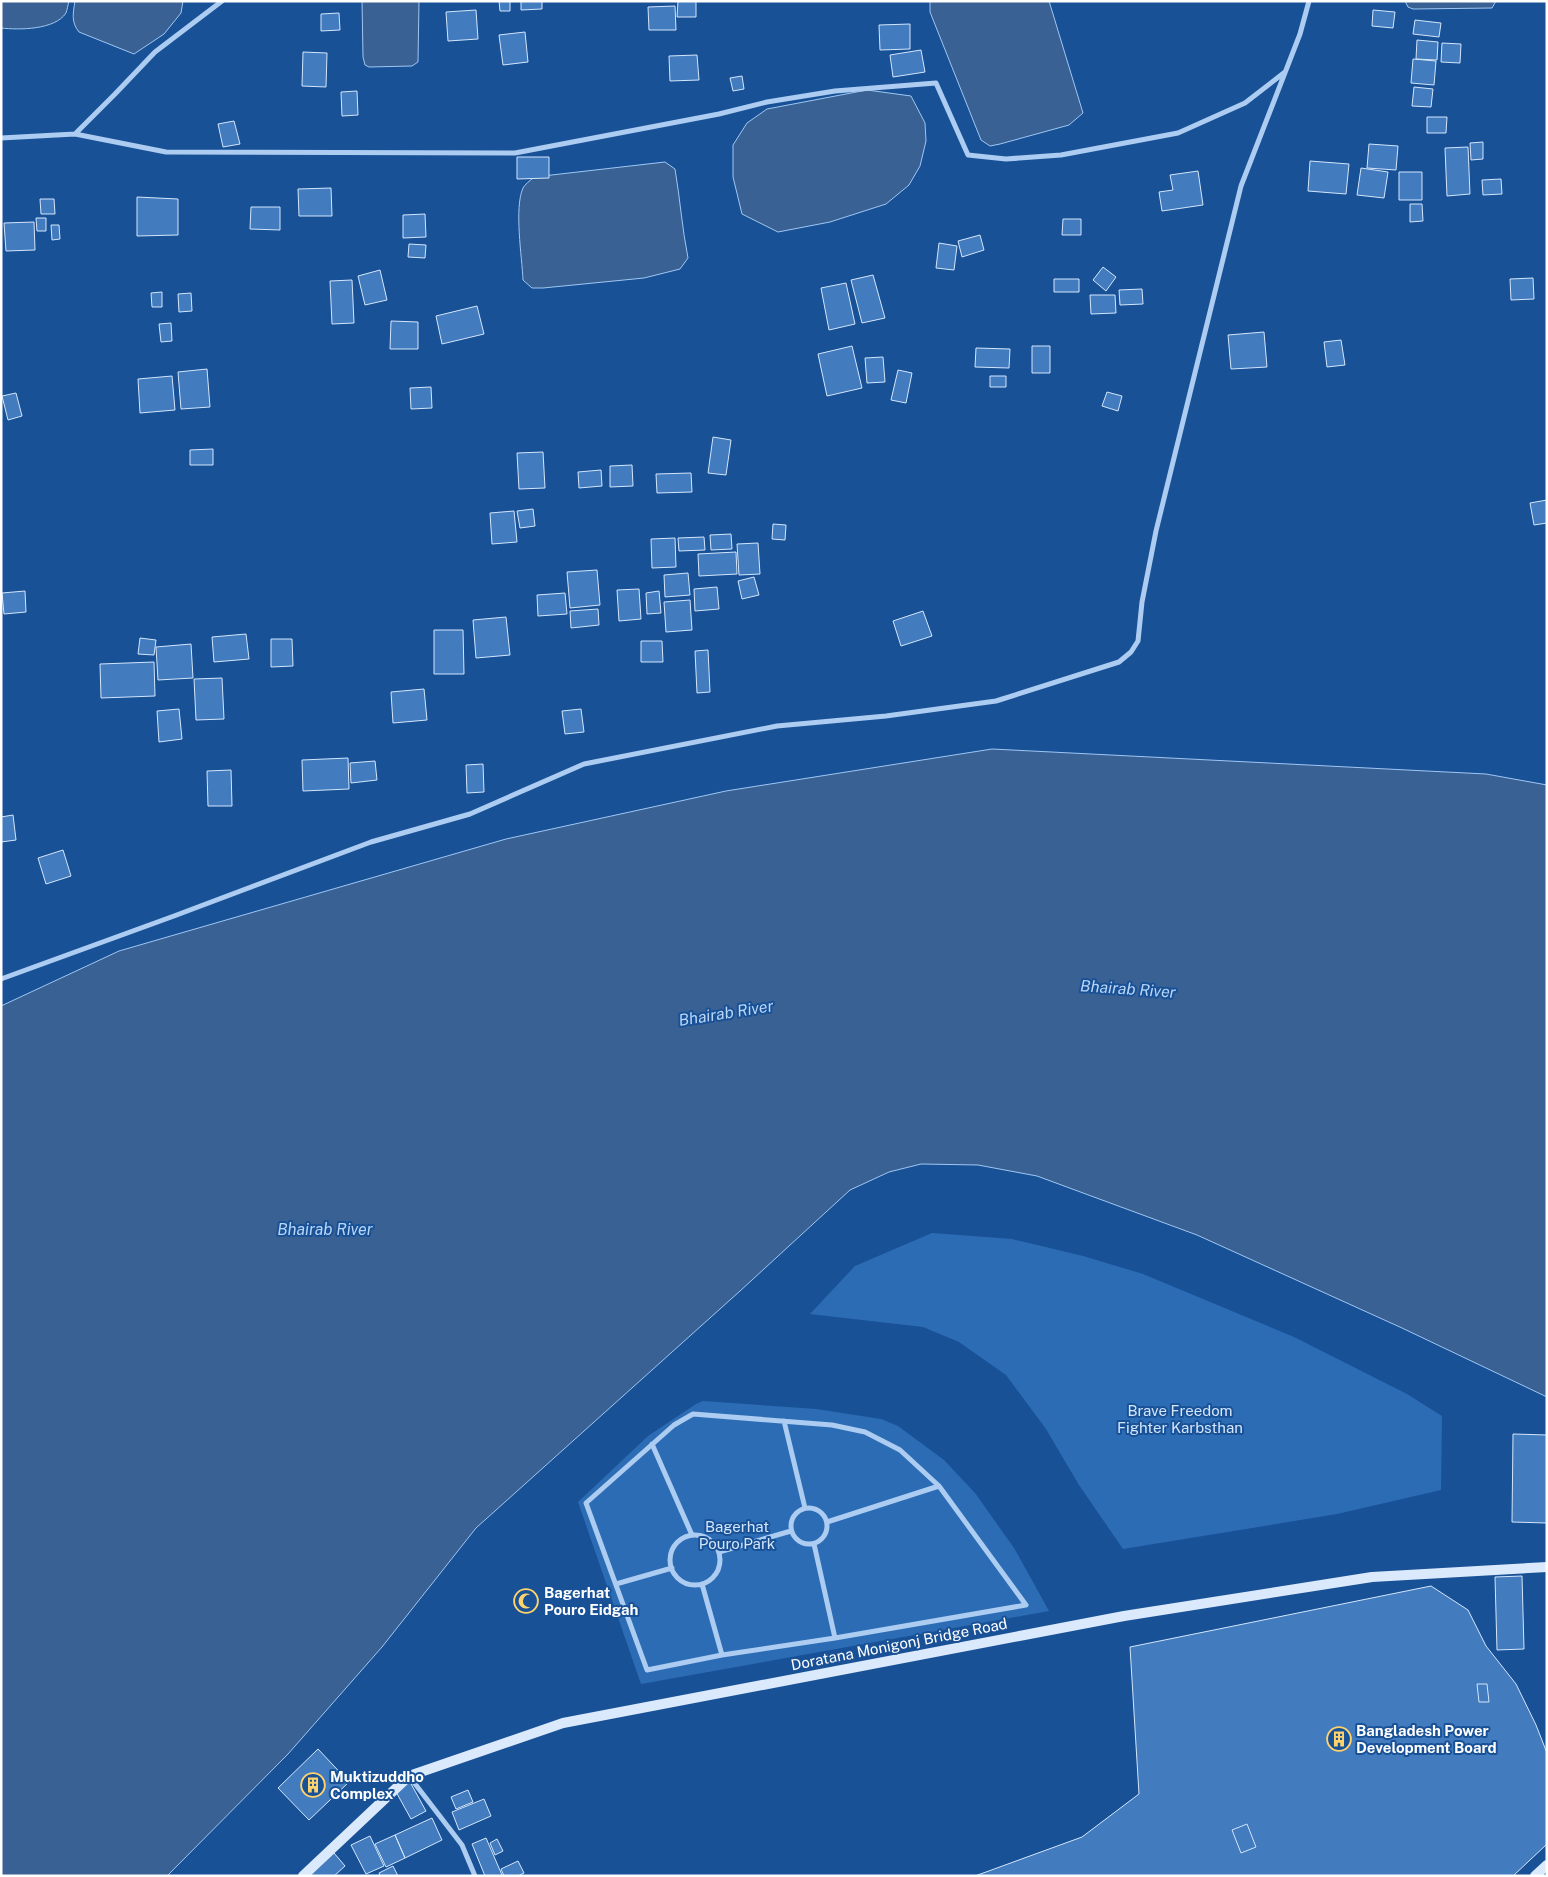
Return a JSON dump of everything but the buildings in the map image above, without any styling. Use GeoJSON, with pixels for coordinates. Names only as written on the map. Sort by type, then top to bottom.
{"type":"FeatureCollection","features":[{"type":"Feature","properties":{"kind":"main road","name":"Doratana Monigonj Bridge Road"},"geometry":{"type":"LineString","coordinates":[[303,1876],[409,1776],[563,1723],[1124,1616],[1372,1577],[1547,1567]]}},
{"type":"Feature","properties":{"kind":"main road"},"geometry":{"type":"LineString","coordinates":[[1534,1876],[1547,1865]]}},
{"type":"Feature","properties":{"kind":"street"},"geometry":{"type":"LineString","coordinates":[[75,134],[155,52],[222,1]]}},
{"type":"Feature","properties":{"kind":"street"},"geometry":{"type":"LineString","coordinates":[[1,979],[371,842],[470,814],[584,764],[777,726],[886,716],[996,701],[1119,662],[1131,652],[1138,641],[1142,602],[1156,531],[1241,186],[1300,34],[1309,1]]}},
{"type":"Feature","properties":{"kind":"street"},"geometry":{"type":"LineString","coordinates":[[1,138],[75,134],[166,152],[515,154],[719,114],[767,102],[835,91],[936,83],[968,155],[1006,159],[1061,155],[1178,133],[1245,103],[1286,72]]}},
{"type":"Feature","properties":{"kind":"street"},"geometry":{"type":"LineString","coordinates":[[693,1414],[832,1425],[865,1432],[900,1450],[939,1486],[1026,1605],[835,1638],[722,1655],[647,1670],[586,1503],[652,1444],[674,1425],[693,1414]]}},
{"type":"Feature","properties":{"kind":"street"},"geometry":{"type":"LineString","coordinates":[[784,1420],[805,1508]]}},
{"type":"Feature","properties":{"kind":"street"},"geometry":{"type":"LineString","coordinates":[[652,1444],[692,1535]]}},
{"type":"Feature","properties":{"kind":"street"},"geometry":{"type":"LineString","coordinates":[[827,1522],[939,1486]]}},
{"type":"Feature","properties":{"kind":"street"},"geometry":{"type":"LineString","coordinates":[[805,1508],[818,1510],[827,1522],[825,1536],[814,1544],[800,1542],[791,1531],[794,1517],[798,1511],[805,1508]]}},
{"type":"Feature","properties":{"kind":"street"},"geometry":{"type":"LineString","coordinates":[[719,1552],[791,1531]]}},
{"type":"Feature","properties":{"kind":"street"},"geometry":{"type":"LineString","coordinates":[[692,1535],[708,1538],[719,1552],[718,1569],[714,1576],[702,1584],[690,1584],[682,1581],[676,1576],[670,1560],[672,1551],[683,1538],[692,1535]]}},
{"type":"Feature","properties":{"kind":"street"},"geometry":{"type":"LineString","coordinates":[[814,1544],[835,1638]]}},
{"type":"Feature","properties":{"kind":"street"},"geometry":{"type":"LineString","coordinates":[[616,1584],[672,1568]]}},
{"type":"Feature","properties":{"kind":"street"},"geometry":{"type":"LineString","coordinates":[[702,1584],[722,1655]]}},
{"type":"Feature","properties":{"kind":"street"},"geometry":{"type":"LineString","coordinates":[[409,1776],[462,1845],[475,1876]]}},
{"type":"Feature","properties":{"kind":"green space","name":"Brave Freedom Fighter Karbsthan"},"geometry":{"type":"Polygon","coordinates":[[[932,1233],[1012,1239],[1083,1256],[1143,1274],[1294,1337],[1407,1394],[1442,1416],[1441,1490],[1337,1514],[1123,1549],[1079,1485],[1046,1429],[1006,1375],[959,1342],[923,1327],[810,1314],[855,1266],[932,1233]]]}},
{"type":"Feature","properties":{"kind":"green space","name":"Bagerhat Pouro Park"},"geometry":{"type":"Polygon","coordinates":[[[703,1401],[816,1409],[881,1419],[898,1426],[944,1460],[975,1493],[1014,1548],[1049,1611],[641,1684],[578,1502],[648,1436],[703,1401]]]}},
{"type":"Feature","properties":{"kind":"water"},"geometry":{"type":"Polygon","coordinates":[[[1,1],[69,1],[66,13],[54,23],[36,28],[17,29],[1,28],[1,1]]]}},
{"type":"Feature","properties":{"kind":"water"},"geometry":{"type":"Polygon","coordinates":[[[75,1],[183,1],[181,13],[164,34],[134,54],[79,32],[76,28],[73,14],[75,1]]]}},
{"type":"Feature","properties":{"kind":"water"},"geometry":{"type":"Polygon","coordinates":[[[362,1],[419,1],[418,62],[412,66],[369,67],[365,65],[363,57],[362,1]]]}},
{"type":"Feature","properties":{"kind":"water"},"geometry":{"type":"Polygon","coordinates":[[[930,1],[1049,1],[1083,113],[1069,125],[1000,144],[990,146],[981,140],[930,12],[930,1]]]}},
{"type":"Feature","properties":{"kind":"water"},"geometry":{"type":"Polygon","coordinates":[[[1405,1],[1496,1],[1492,8],[1413,9],[1408,7],[1405,1]]]}},
{"type":"Feature","properties":{"kind":"water"},"geometry":{"type":"Polygon","coordinates":[[[867,90],[911,96],[925,123],[926,141],[920,166],[909,185],[886,204],[830,222],[778,232],[742,214],[733,177],[733,145],[747,123],[767,109],[867,90]]]}},
{"type":"Feature","properties":{"kind":"water"},"geometry":{"type":"Polygon","coordinates":[[[665,162],[675,169],[688,258],[680,269],[644,278],[543,288],[532,288],[523,280],[519,233],[520,197],[523,188],[534,177],[665,162]]]}},
{"type":"Feature","properties":{"kind":"water","name":"Bhairab River"},"geometry":{"type":"Polygon","coordinates":[[[992,749],[1486,774],[1547,785],[1547,1397],[1402,1328],[1197,1235],[1037,1176],[978,1165],[921,1164],[889,1172],[850,1190],[476,1528],[382,1647],[288,1754],[167,1876],[1,1876],[1,1006],[119,951],[506,839],[726,791],[992,749]]]}},
{"type":"Feature","properties":{"kind":"place","name":"Bagerhat Pouro Eidgah"},"geometry":{"type":"Point","coordinates":[526,1601]}},
{"type":"Feature","properties":{"kind":"place","name":"Bangladesh Power Development Board"},"geometry":{"type":"Point","coordinates":[1339,1739]}},
{"type":"Feature","properties":{"kind":"place","name":"Muktizuddho Complex"},"geometry":{"type":"Point","coordinates":[313,1785]}}]}
